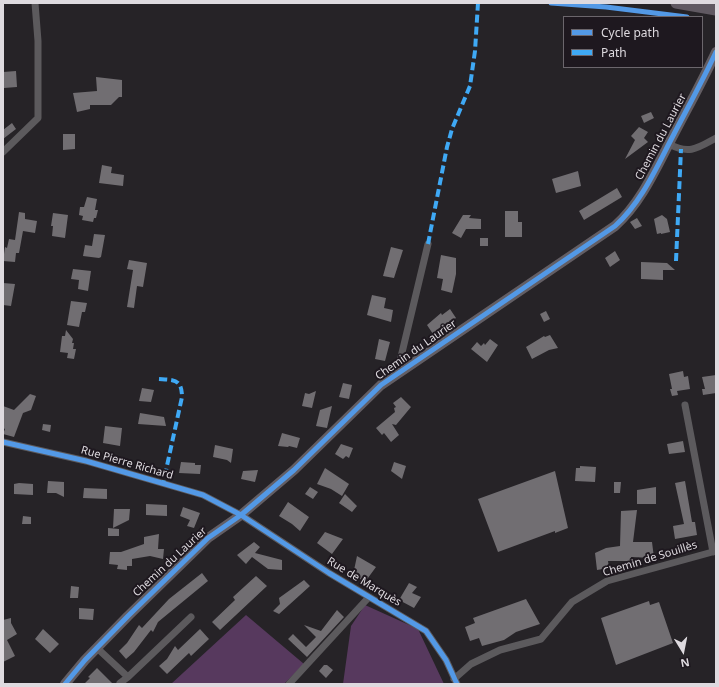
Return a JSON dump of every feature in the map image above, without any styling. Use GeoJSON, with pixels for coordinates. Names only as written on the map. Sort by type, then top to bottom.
{"type":"FeatureCollection","features":[{"type":"Feature","properties":{"kind":"main road"},"geometry":{"type":"LineString","coordinates":[[676,3],[716,10]]}},
{"type":"Feature","properties":{"kind":"street"},"geometry":{"type":"LineString","coordinates":[[3,152],[38,118],[38,41],[34,3]]}},
{"type":"Feature","properties":{"kind":"street","name":"Chemin du Laurier"},"geometry":{"type":"LineString","coordinates":[[65,684],[128,616],[208,538],[241,515],[294,470],[381,385],[626,217],[637,202],[669,144],[716,52]]}},
{"type":"Feature","properties":{"kind":"street"},"geometry":{"type":"LineString","coordinates":[[669,144],[677,148],[689,150],[716,138]]}},
{"type":"Feature","properties":{"kind":"street"},"geometry":{"type":"LineString","coordinates":[[401,372],[400,361],[428,244]]}},
{"type":"Feature","properties":{"kind":"street"},"geometry":{"type":"LineString","coordinates":[[685,405],[714,551]]}},
{"type":"Feature","properties":{"kind":"street","name":"Rue Pierre Richard"},"geometry":{"type":"LineString","coordinates":[[3,442],[86,461],[203,495],[241,515]]}},
{"type":"Feature","properties":{"kind":"street","name":"Rue de Marquès"},"geometry":{"type":"LineString","coordinates":[[241,515],[369,597],[426,631],[446,660],[455,681]]}},
{"type":"Feature","properties":{"kind":"street","name":"Chemin de Souillès"},"geometry":{"type":"LineString","coordinates":[[455,681],[471,664],[500,650],[541,639],[572,602],[607,581],[714,551]]}},
{"type":"Feature","properties":{"kind":"street"},"geometry":{"type":"LineString","coordinates":[[289,684],[369,597]]}},
{"type":"Feature","properties":{"kind":"street"},"geometry":{"type":"LineString","coordinates":[[120,683],[191,617]]}},
{"type":"Feature","properties":{"kind":"street"},"geometry":{"type":"LineString","coordinates":[[97,648],[128,677]]}},
{"type":"Feature","properties":{"kind":"shaded area"},"geometry":{"type":"Polygon","coordinates":[[[365,605],[418,629],[444,684],[343,684],[351,626],[365,605]]]}},
{"type":"Feature","properties":{"kind":"shaded area"},"geometry":{"type":"Polygon","coordinates":[[[246,615],[304,664],[284,684],[171,684],[246,615]]]}},
{"type":"Feature","properties":{"kind":"building"},"geometry":{"type":"Polygon","coordinates":[[[16,71],[17,87],[4,88],[3,72],[16,71]]]}},
{"type":"Feature","properties":{"kind":"building"},"geometry":{"type":"Polygon","coordinates":[[[96,77],[122,80],[122,97],[119,97],[111,105],[90,105],[90,109],[77,112],[73,93],[97,91],[96,77]]]}},
{"type":"Feature","properties":{"kind":"building"},"geometry":{"type":"Polygon","coordinates":[[[651,112],[654,118],[644,123],[641,116],[651,112]]]}},
{"type":"Feature","properties":{"kind":"building"},"geometry":{"type":"Polygon","coordinates":[[[12,123],[16,129],[3,139],[3,130],[12,123]]]}},
{"type":"Feature","properties":{"kind":"building"},"geometry":{"type":"Polygon","coordinates":[[[639,127],[648,132],[644,138],[648,142],[625,159],[635,140],[631,136],[639,127]]]}},
{"type":"Feature","properties":{"kind":"building"},"geometry":{"type":"Polygon","coordinates":[[[63,134],[75,134],[75,149],[63,150],[63,134]]]}},
{"type":"Feature","properties":{"kind":"building"},"geometry":{"type":"Polygon","coordinates":[[[102,165],[112,167],[111,173],[124,175],[123,186],[99,183],[102,165]]]}},
{"type":"Feature","properties":{"kind":"building"},"geometry":{"type":"Polygon","coordinates":[[[578,171],[581,186],[556,193],[552,179],[578,171]]]}},
{"type":"Feature","properties":{"kind":"building"},"geometry":{"type":"Polygon","coordinates":[[[617,188],[622,197],[584,220],[579,211],[617,188]]]}},
{"type":"Feature","properties":{"kind":"building"},"geometry":{"type":"Polygon","coordinates":[[[87,197],[97,199],[95,210],[98,210],[96,218],[94,218],[93,222],[82,220],[83,216],[79,215],[80,207],[84,207],[87,197]]]}},
{"type":"Feature","properties":{"kind":"building"},"geometry":{"type":"Polygon","coordinates":[[[505,211],[518,211],[518,222],[522,222],[522,237],[505,237],[505,211]]]}},
{"type":"Feature","properties":{"kind":"building"},"geometry":{"type":"Polygon","coordinates":[[[19,212],[25,213],[25,219],[37,221],[35,233],[23,231],[19,253],[16,253],[15,262],[3,261],[5,247],[7,248],[9,239],[15,240],[19,212]]]}},
{"type":"Feature","properties":{"kind":"building"},"geometry":{"type":"Polygon","coordinates":[[[53,213],[68,215],[65,238],[52,236],[53,226],[51,226],[53,213]]]}},
{"type":"Feature","properties":{"kind":"building"},"geometry":{"type":"Polygon","coordinates":[[[463,215],[471,215],[469,218],[481,219],[481,229],[466,229],[461,238],[452,233],[463,215]]]}},
{"type":"Feature","properties":{"kind":"building"},"geometry":{"type":"Polygon","coordinates":[[[662,215],[667,219],[670,232],[657,234],[654,219],[662,215]]]}},
{"type":"Feature","properties":{"kind":"building"},"geometry":{"type":"Polygon","coordinates":[[[637,218],[642,226],[635,229],[630,222],[637,218]]]}},
{"type":"Feature","properties":{"kind":"building"},"geometry":{"type":"Polygon","coordinates":[[[94,234],[105,235],[101,257],[83,256],[85,245],[92,246],[94,234]]]}},
{"type":"Feature","properties":{"kind":"building"},"geometry":{"type":"Polygon","coordinates":[[[480,238],[488,238],[488,246],[480,246],[480,238]]]}},
{"type":"Feature","properties":{"kind":"building"},"geometry":{"type":"Polygon","coordinates":[[[391,247],[403,250],[394,278],[383,276],[391,247]]]}},
{"type":"Feature","properties":{"kind":"building"},"geometry":{"type":"Polygon","coordinates":[[[615,251],[620,260],[610,267],[605,258],[615,251]]]}},
{"type":"Feature","properties":{"kind":"building"},"geometry":{"type":"Polygon","coordinates":[[[441,255],[456,258],[456,274],[452,293],[441,290],[443,279],[437,278],[441,255]]]}},
{"type":"Feature","properties":{"kind":"building"},"geometry":{"type":"Polygon","coordinates":[[[129,260],[147,263],[143,287],[137,286],[134,308],[127,307],[133,270],[127,269],[129,260]]]}},
{"type":"Feature","properties":{"kind":"building"},"geometry":{"type":"Polygon","coordinates":[[[641,262],[667,263],[675,270],[663,270],[663,280],[641,279],[641,262]]]}},
{"type":"Feature","properties":{"kind":"building"},"geometry":{"type":"Polygon","coordinates":[[[73,269],[91,271],[88,291],[78,289],[79,280],[71,279],[73,269]]]}},
{"type":"Feature","properties":{"kind":"building"},"geometry":{"type":"Polygon","coordinates":[[[3,283],[15,284],[11,306],[3,305],[3,283]]]}},
{"type":"Feature","properties":{"kind":"building"},"geometry":{"type":"Polygon","coordinates":[[[372,295],[386,298],[384,308],[393,310],[391,322],[367,315],[372,295]]]}},
{"type":"Feature","properties":{"kind":"building"},"geometry":{"type":"Polygon","coordinates":[[[71,301],[87,303],[85,312],[82,312],[79,327],[67,325],[71,301]]]}},
{"type":"Feature","properties":{"kind":"building"},"geometry":{"type":"Polygon","coordinates":[[[450,309],[456,318],[433,334],[427,325],[441,313],[442,315],[450,309]]]}},
{"type":"Feature","properties":{"kind":"building"},"geometry":{"type":"Polygon","coordinates":[[[546,311],[550,319],[544,322],[540,314],[546,311]]]}},
{"type":"Feature","properties":{"kind":"building"},"geometry":{"type":"Polygon","coordinates":[[[66,330],[73,339],[73,349],[76,349],[74,359],[67,358],[68,353],[60,352],[62,336],[65,336],[66,330]]]}},
{"type":"Feature","properties":{"kind":"building"},"geometry":{"type":"Polygon","coordinates":[[[550,335],[558,348],[549,350],[532,359],[526,347],[544,336],[550,335]]]}},
{"type":"Feature","properties":{"kind":"building"},"geometry":{"type":"Polygon","coordinates":[[[379,339],[390,342],[385,361],[375,359],[379,339]]]}},
{"type":"Feature","properties":{"kind":"building"},"geometry":{"type":"Polygon","coordinates":[[[490,339],[498,345],[487,362],[471,349],[477,342],[481,346],[484,343],[485,345],[490,339]]]}},
{"type":"Feature","properties":{"kind":"building"},"geometry":{"type":"Polygon","coordinates":[[[683,371],[684,377],[688,376],[690,389],[677,391],[678,395],[672,396],[669,374],[683,371]]]}},
{"type":"Feature","properties":{"kind":"building"},"geometry":{"type":"Polygon","coordinates":[[[716,375],[716,393],[703,395],[702,389],[705,389],[702,377],[716,375]]]}},
{"type":"Feature","properties":{"kind":"building"},"geometry":{"type":"Polygon","coordinates":[[[343,383],[352,385],[349,399],[339,397],[343,383]]]}},
{"type":"Feature","properties":{"kind":"building"},"geometry":{"type":"Polygon","coordinates":[[[142,388],[154,390],[151,402],[139,401],[142,388]]]}},
{"type":"Feature","properties":{"kind":"building"},"geometry":{"type":"Polygon","coordinates":[[[316,391],[312,408],[302,406],[305,393],[309,394],[316,391]]]}},
{"type":"Feature","properties":{"kind":"building"},"geometry":{"type":"Polygon","coordinates":[[[30,394],[36,396],[31,410],[23,413],[14,437],[3,434],[5,429],[3,428],[3,406],[14,410],[30,394]]]}},
{"type":"Feature","properties":{"kind":"building"},"geometry":{"type":"Polygon","coordinates":[[[401,397],[411,407],[396,425],[392,424],[399,435],[391,442],[384,433],[382,435],[376,428],[395,412],[394,408],[396,407],[393,403],[401,397]]]}},
{"type":"Feature","properties":{"kind":"building"},"geometry":{"type":"Polygon","coordinates":[[[332,406],[327,428],[316,426],[320,410],[332,406]]]}},
{"type":"Feature","properties":{"kind":"building"},"geometry":{"type":"Polygon","coordinates":[[[140,413],[164,417],[166,426],[138,424],[140,413]]]}},
{"type":"Feature","properties":{"kind":"building"},"geometry":{"type":"Polygon","coordinates":[[[43,424],[51,425],[50,432],[42,430],[43,424]]]}},
{"type":"Feature","properties":{"kind":"building"},"geometry":{"type":"Polygon","coordinates":[[[105,426],[122,428],[120,446],[103,443],[105,426]]]}},
{"type":"Feature","properties":{"kind":"building"},"geometry":{"type":"Polygon","coordinates":[[[282,433],[300,438],[297,448],[278,446],[282,433]]]}},
{"type":"Feature","properties":{"kind":"building"},"geometry":{"type":"Polygon","coordinates":[[[683,441],[685,452],[669,454],[667,444],[683,441]]]}},
{"type":"Feature","properties":{"kind":"building"},"geometry":{"type":"Polygon","coordinates":[[[341,444],[353,448],[349,458],[346,456],[343,459],[335,454],[341,444]]]}},
{"type":"Feature","properties":{"kind":"building"},"geometry":{"type":"Polygon","coordinates":[[[215,445],[233,449],[231,463],[227,460],[213,457],[215,445]]]}},
{"type":"Feature","properties":{"kind":"building"},"geometry":{"type":"Polygon","coordinates":[[[181,462],[201,465],[200,474],[179,473],[181,462]]]}},
{"type":"Feature","properties":{"kind":"building"},"geometry":{"type":"Polygon","coordinates":[[[394,462],[406,466],[402,479],[391,471],[394,462]]]}},
{"type":"Feature","properties":{"kind":"building"},"geometry":{"type":"Polygon","coordinates":[[[580,466],[596,467],[595,482],[575,481],[576,468],[580,468],[580,466]]]}},
{"type":"Feature","properties":{"kind":"building"},"geometry":{"type":"Polygon","coordinates":[[[325,468],[349,484],[342,496],[331,489],[317,484],[325,468]]]}},
{"type":"Feature","properties":{"kind":"building"},"geometry":{"type":"Polygon","coordinates":[[[258,470],[255,482],[241,479],[243,471],[258,470]]]}},
{"type":"Feature","properties":{"kind":"building"},"geometry":{"type":"Polygon","coordinates":[[[555,471],[568,528],[555,533],[555,531],[498,552],[478,499],[555,471]]]}},
{"type":"Feature","properties":{"kind":"building"},"geometry":{"type":"Polygon","coordinates":[[[48,481],[64,482],[64,497],[56,493],[47,493],[48,481]]]}},
{"type":"Feature","properties":{"kind":"building"},"geometry":{"type":"Polygon","coordinates":[[[685,481],[692,522],[695,522],[697,535],[675,539],[673,526],[684,524],[675,483],[685,481]]]}},
{"type":"Feature","properties":{"kind":"building"},"geometry":{"type":"Polygon","coordinates":[[[614,482],[621,482],[620,493],[614,493],[614,482]]]}},
{"type":"Feature","properties":{"kind":"building"},"geometry":{"type":"Polygon","coordinates":[[[14,484],[33,484],[33,495],[14,494],[14,484]]]}},
{"type":"Feature","properties":{"kind":"building"},"geometry":{"type":"Polygon","coordinates":[[[310,487],[318,492],[313,499],[305,494],[310,487]]]}},
{"type":"Feature","properties":{"kind":"building"},"geometry":{"type":"Polygon","coordinates":[[[656,487],[656,504],[637,504],[637,490],[656,487]]]}},
{"type":"Feature","properties":{"kind":"building"},"geometry":{"type":"Polygon","coordinates":[[[84,488],[107,489],[107,499],[83,498],[84,488]]]}},
{"type":"Feature","properties":{"kind":"building"},"geometry":{"type":"Polygon","coordinates":[[[345,494],[357,506],[352,512],[339,503],[345,494]]]}},
{"type":"Feature","properties":{"kind":"building"},"geometry":{"type":"Polygon","coordinates":[[[288,502],[309,517],[300,531],[279,516],[288,502]]]}},
{"type":"Feature","properties":{"kind":"building"},"geometry":{"type":"Polygon","coordinates":[[[146,504],[167,505],[167,516],[146,515],[146,504]]]}},
{"type":"Feature","properties":{"kind":"building"},"geometry":{"type":"Polygon","coordinates":[[[183,507],[200,513],[194,528],[187,526],[190,520],[180,516],[183,507]]]}},
{"type":"Feature","properties":{"kind":"building"},"geometry":{"type":"Polygon","coordinates":[[[114,509],[130,509],[129,520],[113,528],[114,509]]]}},
{"type":"Feature","properties":{"kind":"building"},"geometry":{"type":"Polygon","coordinates":[[[637,510],[633,542],[652,542],[654,558],[631,557],[631,561],[608,561],[609,568],[597,570],[595,553],[606,548],[620,546],[621,511],[637,510]]]}},
{"type":"Feature","properties":{"kind":"building"},"geometry":{"type":"Polygon","coordinates":[[[23,516],[31,517],[31,524],[22,524],[23,516]]]}},
{"type":"Feature","properties":{"kind":"building"},"geometry":{"type":"Polygon","coordinates":[[[108,528],[119,529],[119,536],[108,536],[108,528]]]}},
{"type":"Feature","properties":{"kind":"building"},"geometry":{"type":"Polygon","coordinates":[[[325,532],[343,539],[332,554],[317,543],[325,532]]]}},
{"type":"Feature","properties":{"kind":"building"},"geometry":{"type":"Polygon","coordinates":[[[159,534],[158,549],[164,549],[163,559],[150,556],[132,559],[132,566],[127,566],[127,570],[117,569],[118,565],[109,564],[110,552],[121,552],[144,544],[144,537],[159,534]]]}},
{"type":"Feature","properties":{"kind":"building"},"geometry":{"type":"Polygon","coordinates":[[[254,542],[260,547],[255,553],[282,560],[282,570],[268,569],[252,557],[246,564],[237,555],[254,542]]]}},
{"type":"Feature","properties":{"kind":"building"},"geometry":{"type":"Polygon","coordinates":[[[357,556],[376,567],[365,582],[353,575],[357,556]]]}},
{"type":"Feature","properties":{"kind":"building"},"geometry":{"type":"Polygon","coordinates":[[[202,573],[208,581],[158,622],[153,632],[151,630],[134,652],[126,659],[119,651],[127,643],[139,625],[142,628],[169,599],[202,573]]]}},
{"type":"Feature","properties":{"kind":"building"},"geometry":{"type":"Polygon","coordinates":[[[256,576],[267,586],[220,630],[212,622],[235,600],[233,597],[256,576]]]}},
{"type":"Feature","properties":{"kind":"building"},"geometry":{"type":"Polygon","coordinates":[[[304,580],[310,586],[279,614],[273,611],[280,604],[279,598],[304,580]]]}},
{"type":"Feature","properties":{"kind":"building"},"geometry":{"type":"Polygon","coordinates":[[[409,583],[417,587],[412,593],[421,597],[414,608],[399,600],[409,583]]]}},
{"type":"Feature","properties":{"kind":"building"},"geometry":{"type":"Polygon","coordinates":[[[71,586],[79,587],[78,598],[70,598],[71,586]]]}},
{"type":"Feature","properties":{"kind":"building"},"geometry":{"type":"Polygon","coordinates":[[[526,599],[540,624],[516,632],[504,640],[482,646],[479,638],[470,641],[465,627],[475,623],[473,618],[526,599]]]}},
{"type":"Feature","properties":{"kind":"building"},"geometry":{"type":"Polygon","coordinates":[[[649,601],[650,605],[659,602],[673,643],[616,665],[601,618],[649,601]]]}},
{"type":"Feature","properties":{"kind":"building"},"geometry":{"type":"Polygon","coordinates":[[[79,608],[94,609],[93,620],[79,619],[79,608]]]}},
{"type":"Feature","properties":{"kind":"building"},"geometry":{"type":"Polygon","coordinates":[[[337,610],[344,617],[307,657],[288,639],[293,634],[306,647],[316,637],[304,625],[321,631],[337,610]]]}},
{"type":"Feature","properties":{"kind":"building"},"geometry":{"type":"Polygon","coordinates":[[[11,618],[11,623],[17,634],[7,640],[15,656],[3,662],[3,620],[11,618]]]}},
{"type":"Feature","properties":{"kind":"building"},"geometry":{"type":"Polygon","coordinates":[[[43,629],[59,644],[50,653],[35,639],[43,629]]]}},
{"type":"Feature","properties":{"kind":"building"},"geometry":{"type":"Polygon","coordinates":[[[200,629],[209,639],[191,656],[189,653],[167,674],[159,666],[167,659],[175,646],[178,650],[200,629]]]}},
{"type":"Feature","properties":{"kind":"building"},"geometry":{"type":"Polygon","coordinates":[[[324,665],[327,665],[333,670],[326,678],[319,671],[324,665]]]}},
{"type":"Feature","properties":{"kind":"building"},"geometry":{"type":"Polygon","coordinates":[[[97,668],[113,684],[84,684],[90,678],[88,677],[97,668]]]}},
{"type":"Feature","properties":{"kind":"marked path"},"geometry":{"type":"LineString","coordinates":[[428,244],[447,147],[452,129],[470,86],[475,51],[478,3]]}},
{"type":"Feature","properties":{"kind":"marked path"},"geometry":{"type":"LineString","coordinates":[[676,261],[681,149]]}},
{"type":"Feature","properties":{"kind":"marked path"},"geometry":{"type":"LineString","coordinates":[[159,379],[173,380],[179,384],[182,391],[182,397],[163,484]]}},
{"type":"Feature","properties":{"kind":"cycle path"},"geometry":{"type":"LineString","coordinates":[[551,3],[606,7],[679,16]]}},
{"type":"Feature","properties":{"kind":"cycle path"},"geometry":{"type":"LineString","coordinates":[[65,684],[85,660],[128,616],[208,538],[241,515],[294,470],[381,385],[615,226],[633,206],[655,171],[716,52]]}},
{"type":"Feature","properties":{"kind":"cycle path"},"geometry":{"type":"LineString","coordinates":[[3,442],[86,461],[203,495],[241,515],[329,573],[426,631],[446,660],[457,684]]}}]}
